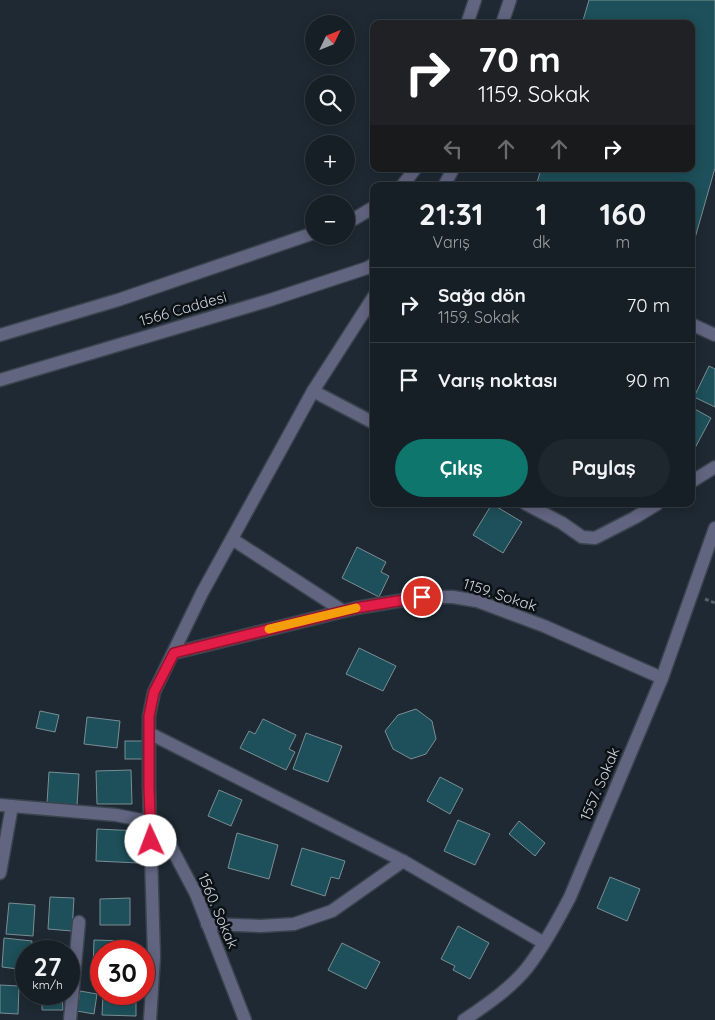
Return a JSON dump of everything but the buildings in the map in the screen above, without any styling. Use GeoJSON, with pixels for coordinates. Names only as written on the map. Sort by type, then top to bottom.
{"type":"FeatureCollection","features":[{"type":"Feature","properties":{"kind":"street"},"geometry":{"type":"LineString","coordinates":[[468,20],[475,0]]}},
{"type":"Feature","properties":{"kind":"street"},"geometry":{"type":"LineString","coordinates":[[503,20],[510,0]]}},
{"type":"Feature","properties":{"kind":"street"},"geometry":{"type":"LineString","coordinates":[[406,182],[413,172]]}},
{"type":"Feature","properties":{"kind":"street"},"geometry":{"type":"LineString","coordinates":[[355,218],[370,209]]}},
{"type":"Feature","properties":{"kind":"street","name":"1566 Caddesi"},"geometry":{"type":"LineString","coordinates":[[0,335],[118,300],[305,235]]}},
{"type":"Feature","properties":{"kind":"street","name":"1566 Caddesi"},"geometry":{"type":"LineString","coordinates":[[0,380],[270,300],[370,266]]}},
{"type":"Feature","properties":{"kind":"street"},"geometry":{"type":"LineString","coordinates":[[150,1020],[154,957],[149,716],[154,692],[202,593],[313,391],[370,302]]}},
{"type":"Feature","properties":{"kind":"street"},"geometry":{"type":"LineString","coordinates":[[695,326],[715,335]]}},
{"type":"Feature","properties":{"kind":"street"},"geometry":{"type":"LineString","coordinates":[[313,391],[370,421]]}},
{"type":"Feature","properties":{"kind":"street"},"geometry":{"type":"LineString","coordinates":[[695,480],[715,468]]}},
{"type":"Feature","properties":{"kind":"street"},"geometry":{"type":"LineString","coordinates":[[532,507],[582,536],[595,538],[652,507]]}},
{"type":"Feature","properties":{"kind":"street","name":"1557. Sokak"},"geometry":{"type":"LineString","coordinates":[[464,1020],[506,989],[527,968],[554,928],[570,898],[662,678],[715,528]]}},
{"type":"Feature","properties":{"kind":"street"},"geometry":{"type":"LineString","coordinates":[[232,539],[343,611]]}},
{"type":"Feature","properties":{"kind":"street","name":"1159. Sokak"},"geometry":{"type":"LineString","coordinates":[[174,653],[343,611],[422,597],[453,597],[477,601],[544,626],[662,678]]}},
{"type":"Feature","properties":{"kind":"street"},"geometry":{"type":"LineString","coordinates":[[149,733],[404,861],[544,943]]}},
{"type":"Feature","properties":{"kind":"street"},"geometry":{"type":"LineString","coordinates":[[0,873],[6,806],[116,815],[150,822]]}},
{"type":"Feature","properties":{"kind":"street","name":"1560. Sokak"},"geometry":{"type":"LineString","coordinates":[[150,822],[170,845],[196,894],[245,1020]]}},
{"type":"Feature","properties":{"kind":"street"},"geometry":{"type":"LineString","coordinates":[[207,924],[261,926],[294,924],[332,911],[404,861]]}},
{"type":"Feature","properties":{"kind":"street"},"geometry":{"type":"LineString","coordinates":[[70,1020],[79,922]]}},
{"type":"Feature","properties":{"kind":"slow traffic"},"geometry":{"type":"LineString","coordinates":[[269,629],[356,608]]}},
{"type":"Feature","properties":{"kind":"route"},"geometry":{"type":"LineString","coordinates":[[151,841],[149,716],[154,692],[174,653],[356,608],[422,597]]}}]}
